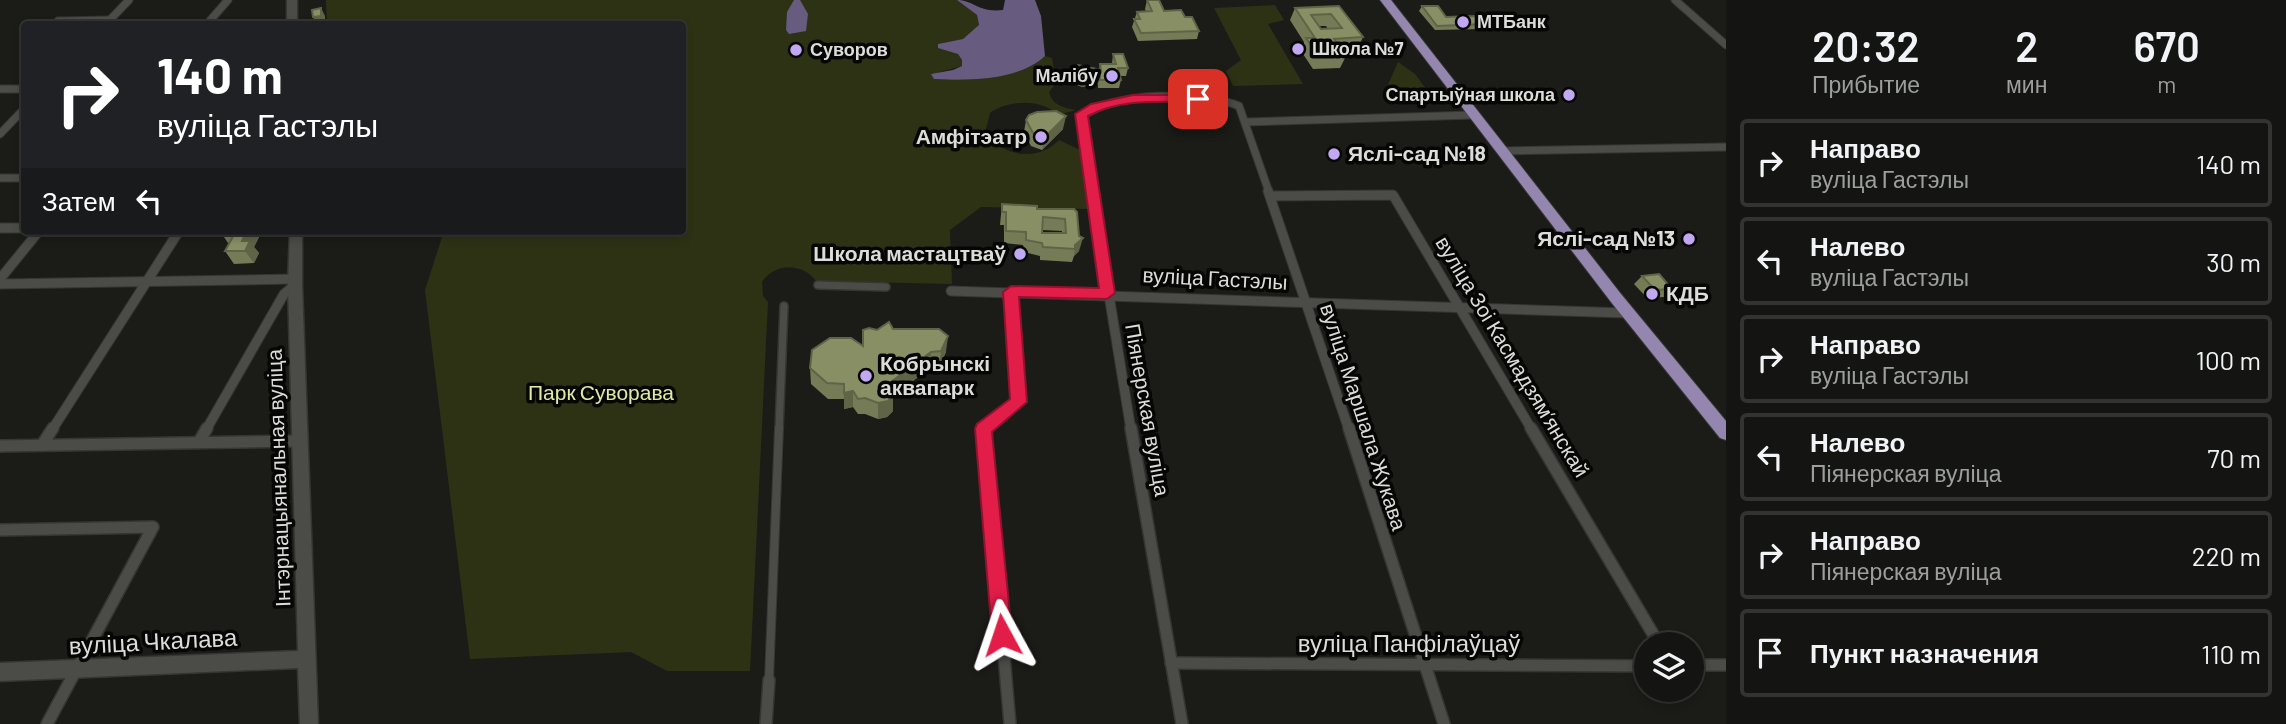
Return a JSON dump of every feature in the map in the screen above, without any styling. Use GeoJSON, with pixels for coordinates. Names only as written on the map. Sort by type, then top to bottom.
{"type":"FeatureCollection","features":[{"type":"Feature","properties":{"kind":"main road"},"geometry":{"type":"LineString","coordinates":[[292,0],[292,21]]}},
{"type":"Feature","properties":{"kind":"main road"},"geometry":{"type":"LineString","coordinates":[[1385,0],[1627,313],[1726,433]]}},
{"type":"Feature","properties":{"kind":"main road","name":"Інтэрнацыянальная вуліца"},"geometry":{"type":"LineString","coordinates":[[296,235],[309,724]]}},
{"type":"Feature","properties":{"kind":"main road","name":"вуліца Чкалава"},"geometry":{"type":"LineString","coordinates":[[0,672],[308,659]]}},
{"type":"Feature","properties":{"kind":"street"},"geometry":{"type":"LineString","coordinates":[[108,21],[129,0]]}},
{"type":"Feature","properties":{"kind":"street"},"geometry":{"type":"LineString","coordinates":[[210,21],[228,0]]}},
{"type":"Feature","properties":{"kind":"street"},"geometry":{"type":"LineString","coordinates":[[1675,0],[1726,45]]}},
{"type":"Feature","properties":{"kind":"street"},"geometry":{"type":"LineString","coordinates":[[0,89],[21,89]]}},
{"type":"Feature","properties":{"kind":"street","name":"Піянерская вуліца"},"geometry":{"type":"LineString","coordinates":[[1182,724],[1107,293],[1081,114],[1095,107],[1133,98],[1214,99],[1235,103],[1246,122]]}},
{"type":"Feature","properties":{"kind":"street"},"geometry":{"type":"LineString","coordinates":[[0,134],[21,111]]}},
{"type":"Feature","properties":{"kind":"street"},"geometry":{"type":"LineString","coordinates":[[1246,122],[1473,114]]}},
{"type":"Feature","properties":{"kind":"street","name":"вуліца Маршала Жукава"},"geometry":{"type":"LineString","coordinates":[[1246,122],[1444,724]]}},
{"type":"Feature","properties":{"kind":"street"},"geometry":{"type":"LineString","coordinates":[[1502,151],[1726,147]]}},
{"type":"Feature","properties":{"kind":"street"},"geometry":{"type":"LineString","coordinates":[[0,178],[21,178]]}},
{"type":"Feature","properties":{"kind":"street","name":"вуліца Зоі Касмадзямʼянскай"},"geometry":{"type":"LineString","coordinates":[[1270,196],[1393,195],[1653,632]]}},
{"type":"Feature","properties":{"kind":"street"},"geometry":{"type":"LineString","coordinates":[[0,228],[21,228]]}},
{"type":"Feature","properties":{"kind":"street"},"geometry":{"type":"LineString","coordinates":[[0,281],[35,235]]}},
{"type":"Feature","properties":{"kind":"street"},"geometry":{"type":"LineString","coordinates":[[42,445],[176,235]]}},
{"type":"Feature","properties":{"kind":"street"},"geometry":{"type":"LineString","coordinates":[[0,281],[296,282]]}},
{"type":"Feature","properties":{"kind":"street"},"geometry":{"type":"LineString","coordinates":[[199,442],[284,294],[296,282]]}},
{"type":"Feature","properties":{"kind":"street"},"geometry":{"type":"LineString","coordinates":[[818,285],[886,287]]}},
{"type":"Feature","properties":{"kind":"street","name":"вуліца Гастэлы"},"geometry":{"type":"LineString","coordinates":[[951,291],[1107,293],[1305,303],[1627,313]]}},
{"type":"Feature","properties":{"kind":"street"},"geometry":{"type":"LineString","coordinates":[[1010,724],[983,429],[1019,402],[1011,292]]}},
{"type":"Feature","properties":{"kind":"street"},"geometry":{"type":"LineString","coordinates":[[766,724],[784,306]]}},
{"type":"Feature","properties":{"kind":"street"},"geometry":{"type":"LineString","coordinates":[[0,446],[300,441]]}},
{"type":"Feature","properties":{"kind":"street"},"geometry":{"type":"LineString","coordinates":[[0,530],[153,527],[47,724]]}},
{"type":"Feature","properties":{"kind":"street","name":"вуліца Панфілаўцаў"},"geometry":{"type":"LineString","coordinates":[[1171,663],[1634,666]]}},
{"type":"Feature","properties":{"kind":"street"},"geometry":{"type":"LineString","coordinates":[[1704,665],[1726,665]]}},
{"type":"Feature","properties":{"kind":"green space","name":"Парк Суворава"},"geometry":{"type":"Polygon","coordinates":[[[326,0],[957,0],[977,15],[979,26],[963,39],[938,44],[958,54],[962,66],[940,72],[934,79],[992,78],[1021,70],[1045,56],[1052,58],[1056,83],[1049,92],[1059,105],[1076,110],[1058,115],[1051,109],[1034,103],[1015,103],[990,113],[986,129],[996,143],[1011,152],[1037,153],[1059,140],[1080,150],[1089,209],[981,207],[950,230],[952,284],[816,281],[804,271],[789,267],[774,271],[762,282],[763,296],[768,302],[750,671],[667,671],[631,652],[470,659],[425,290],[443,235],[686,235],[686,21],[327,21],[326,0]]]}},
{"type":"Feature","properties":{"kind":"green space"},"geometry":{"type":"Polygon","coordinates":[[[1275,5],[1284,20],[1268,24],[1303,84],[1233,86],[1226,71],[1241,60],[1214,8],[1275,5]]]}},
{"type":"Feature","properties":{"kind":"green space"},"geometry":{"type":"Polygon","coordinates":[[[1398,62],[1415,74],[1431,96],[1384,94],[1398,62]]]}},
{"type":"Feature","properties":{"kind":"shaded area"},"geometry":{"type":"Polygon","coordinates":[[[794,0],[800,0],[808,14],[806,31],[789,34],[786,30],[787,12],[794,0]]]}},
{"type":"Feature","properties":{"kind":"shaded area"},"geometry":{"type":"Polygon","coordinates":[[[957,0],[982,8],[1003,10],[1005,0],[1035,0],[1041,16],[1045,56],[1034,64],[1007,75],[962,80],[934,79],[931,74],[962,66],[958,54],[938,48],[938,44],[963,39],[979,25],[977,15],[957,0]]]}},
{"type":"Feature","properties":{"kind":"building"},"geometry":{"type":"Polygon","coordinates":[[[1147,0],[1159,0],[1164,11],[1181,10],[1185,17],[1192,17],[1199,31],[1141,33],[1134,19],[1140,19],[1137,12],[1152,11],[1147,0]]]}},
{"type":"Feature","properties":{"kind":"building"},"geometry":{"type":"Polygon","coordinates":[[[1339,6],[1363,37],[1334,39],[1346,56],[1319,56],[1306,38],[1315,38],[1295,8],[1339,6]],[[1331,14],[1311,15],[1321,29],[1342,28],[1331,14]]]}},
{"type":"Feature","properties":{"kind":"building"},"geometry":{"type":"Polygon","coordinates":[[[1422,6],[1438,6],[1446,17],[1477,16],[1484,24],[1437,26],[1422,6]]]}},
{"type":"Feature","properties":{"kind":"building"},"geometry":{"type":"Polygon","coordinates":[[[321,8],[321,16],[313,17],[312,10],[321,8]]]}},
{"type":"Feature","properties":{"kind":"building"},"geometry":{"type":"Polygon","coordinates":[[[1113,54],[1123,54],[1128,68],[1118,68],[1121,80],[1100,80],[1100,76],[1084,79],[1073,75],[1071,70],[1078,65],[1101,70],[1100,64],[1116,64],[1113,54]]]}},
{"type":"Feature","properties":{"kind":"building"},"geometry":{"type":"Polygon","coordinates":[[[1056,111],[1066,116],[1044,138],[1033,133],[1026,120],[1029,115],[1056,111]]]}},
{"type":"Feature","properties":{"kind":"building"},"geometry":{"type":"Polygon","coordinates":[[[1002,204],[1037,206],[1037,209],[1074,209],[1077,212],[1079,236],[1083,238],[1075,245],[1075,249],[1043,247],[1042,243],[1026,240],[1026,232],[1006,231],[1006,212],[1002,212],[1002,204]],[[1043,217],[1042,233],[1066,233],[1065,219],[1043,217]]]}},
{"type":"Feature","properties":{"kind":"building"},"geometry":{"type":"Polygon","coordinates":[[[234,235],[245,235],[242,241],[250,241],[245,251],[225,251],[234,235]]]}},
{"type":"Feature","properties":{"kind":"building"},"geometry":{"type":"Polygon","coordinates":[[[1659,274],[1672,289],[1655,290],[1642,276],[1659,274]]]}},
{"type":"Feature","properties":{"kind":"building","name":"Кобрынскі аквапарк"},"geometry":{"type":"Polygon","coordinates":[[[889,322],[893,329],[939,329],[948,336],[941,351],[931,352],[891,382],[893,395],[888,401],[878,403],[865,398],[858,399],[853,391],[844,393],[844,384],[827,383],[810,368],[812,350],[830,338],[851,338],[863,346],[863,330],[877,330],[889,322]]]}},
{"type":"Feature","properties":{"kind":"place","name":"МТБанк"},"geometry":{"type":"Point","coordinates":[1463,22]}},
{"type":"Feature","properties":{"kind":"place","name":"Школа №7"},"geometry":{"type":"Point","coordinates":[1298,49]}},
{"type":"Feature","properties":{"kind":"place","name":"Суворов"},"geometry":{"type":"Point","coordinates":[796,50]}},
{"type":"Feature","properties":{"kind":"place","name":"Малібу"},"geometry":{"type":"Point","coordinates":[1112,76]}},
{"type":"Feature","properties":{"kind":"place","name":"Спартыўная школа"},"geometry":{"type":"Point","coordinates":[1569,95]}},
{"type":"Feature","properties":{"kind":"place","name":"Амфітэатр"},"geometry":{"type":"Point","coordinates":[1041,137]}},
{"type":"Feature","properties":{"kind":"place","name":"Яслі-сад №18"},"geometry":{"type":"Point","coordinates":[1334,154]}},
{"type":"Feature","properties":{"kind":"place","name":"Яслі-сад №13"},"geometry":{"type":"Point","coordinates":[1689,239]}},
{"type":"Feature","properties":{"kind":"place","name":"Школа мастацтваў"},"geometry":{"type":"Point","coordinates":[1020,254]}},
{"type":"Feature","properties":{"kind":"place","name":"КДБ"},"geometry":{"type":"Point","coordinates":[1652,294]}},
{"type":"Feature","properties":{"kind":"place","name":"Кобрынскі аквапарк"},"geometry":{"type":"Point","coordinates":[866,376]}},
{"type":"Feature","properties":{"kind":"route"},"geometry":{"type":"LineString","coordinates":[[1002,635],[983,429],[1019,402],[1011,292],[1107,293],[1081,114],[1095,107],[1133,98],[1198,99]]}}]}
